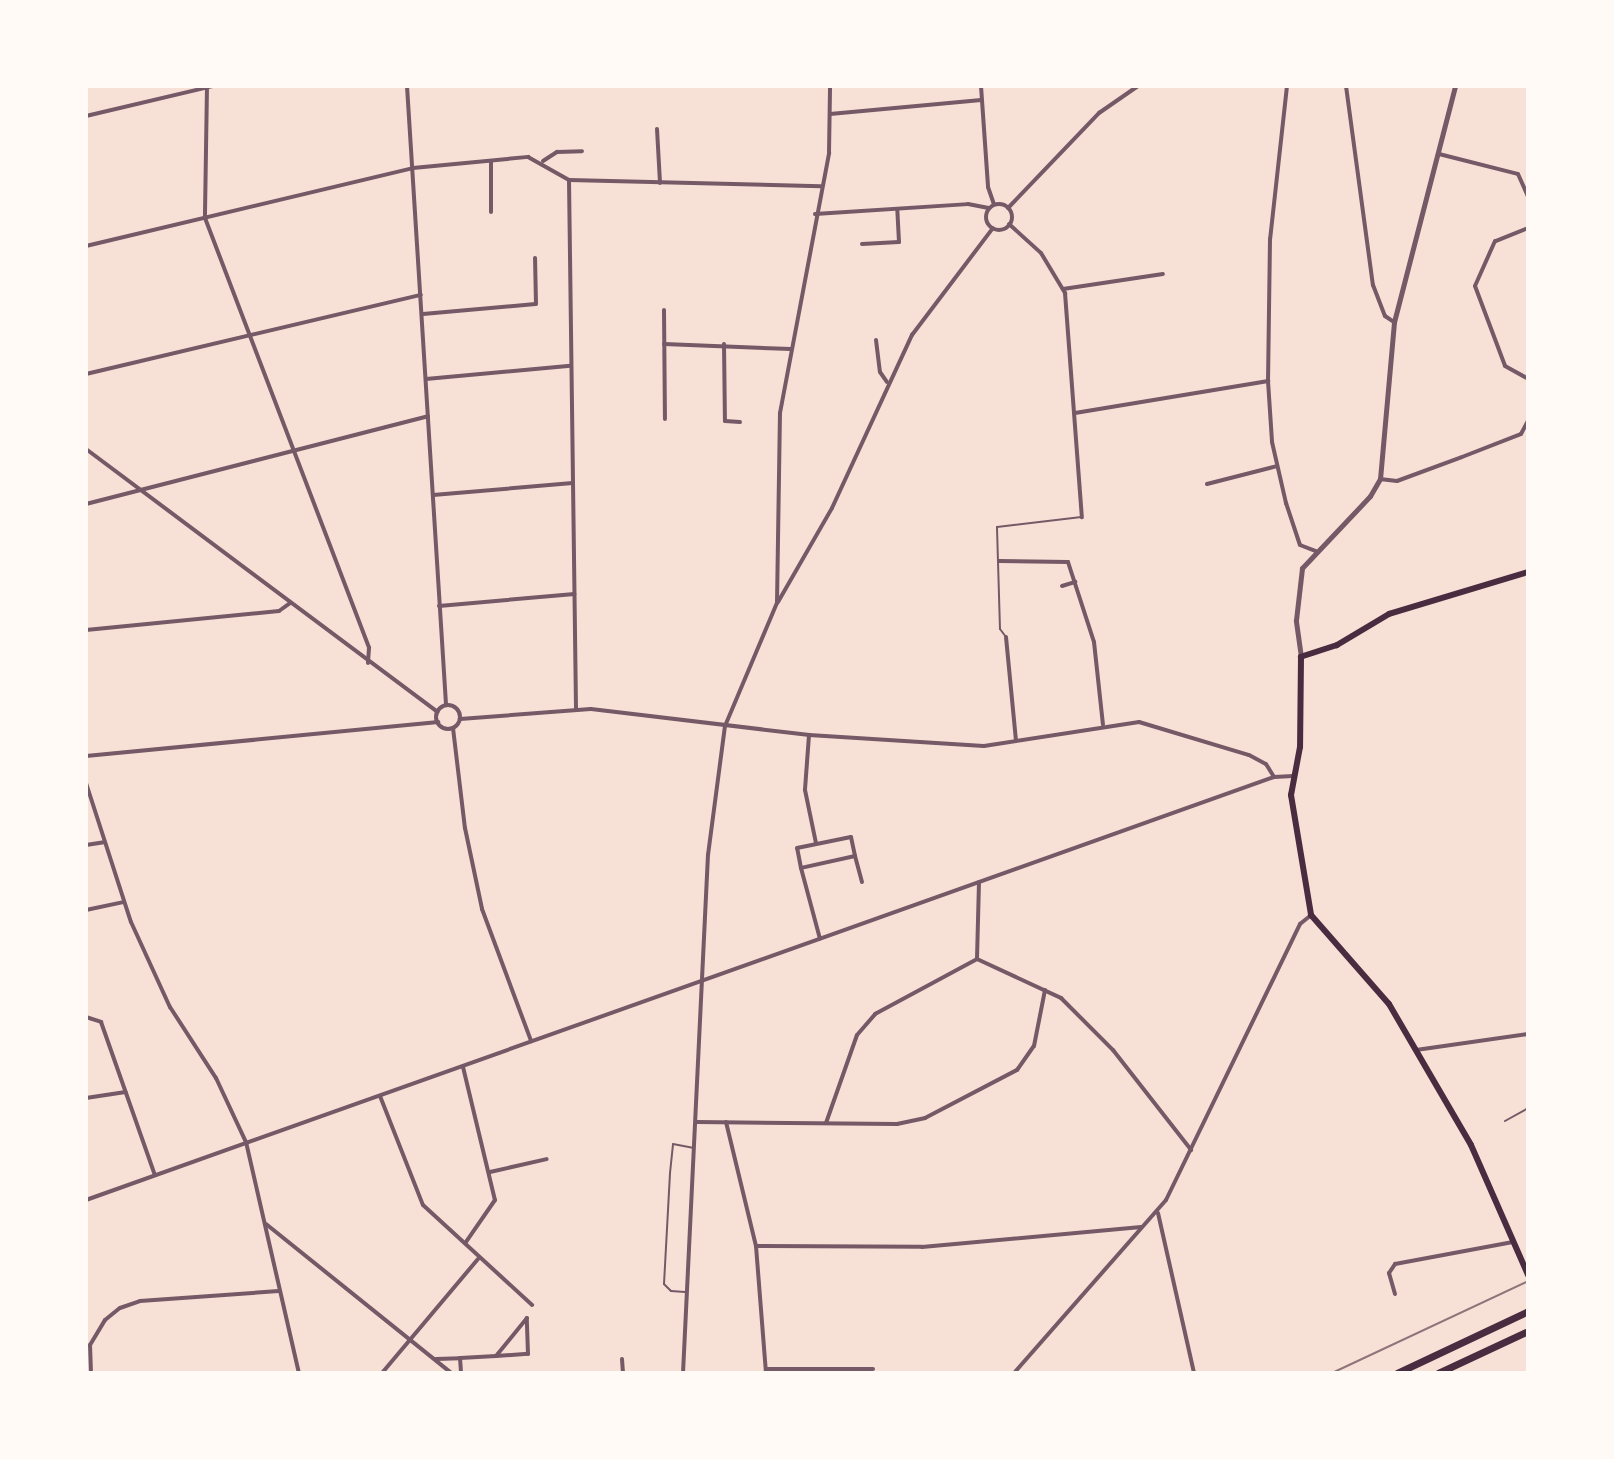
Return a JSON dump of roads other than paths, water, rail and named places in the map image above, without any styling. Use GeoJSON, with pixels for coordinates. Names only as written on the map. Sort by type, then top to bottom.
{"type":"FeatureCollection","features":[{"type":"Feature","properties":{"kind":"highway"},"geometry":{"type":"LineString","coordinates":[[1397,1373],[1527,1311]]}},
{"type":"Feature","properties":{"kind":"highway"},"geometry":{"type":"LineString","coordinates":[[1438,1373],[1528,1331]]}},
{"type":"Feature","properties":{"kind":"main road"},"geometry":{"type":"LineString","coordinates":[[1528,572],[1389,614],[1330,648],[1301,657],[1300,747],[1293,776],[1292,814],[1311,915],[1372,980],[1415,1050],[1471,1145],[1528,1275]]}},
{"type":"Feature","properties":{"kind":"street"},"geometry":{"type":"LineString","coordinates":[[86,116],[209,86],[205,218],[369,648],[368,663]]}},
{"type":"Feature","properties":{"kind":"street"},"geometry":{"type":"LineString","coordinates":[[407,86],[446,705]]}},
{"type":"Feature","properties":{"kind":"street"},"geometry":{"type":"LineString","coordinates":[[777,603],[780,413],[821,186],[830,114],[830,86]]}},
{"type":"Feature","properties":{"kind":"street"},"geometry":{"type":"LineString","coordinates":[[981,86],[988,187],[994,204]]}},
{"type":"Feature","properties":{"kind":"street"},"geometry":{"type":"LineString","coordinates":[[1082,517],[1063,289],[1041,253],[1009,224],[1008,208],[1099,113],[1138,86]]}},
{"type":"Feature","properties":{"kind":"street"},"geometry":{"type":"LineString","coordinates":[[1287,86],[1270,239],[1268,381],[1277,466],[1300,545],[1316,551]]}},
{"type":"Feature","properties":{"kind":"street"},"geometry":{"type":"LineString","coordinates":[[1346,86],[1373,285],[1385,316],[1394,322]]}},
{"type":"Feature","properties":{"kind":"street"},"geometry":{"type":"LineString","coordinates":[[1301,657],[1296,603],[1302,568],[1370,496],[1380,479],[1394,322],[1455,86]]}},
{"type":"Feature","properties":{"kind":"street"},"geometry":{"type":"LineString","coordinates":[[830,114],[981,100]]}},
{"type":"Feature","properties":{"kind":"street"},"geometry":{"type":"LineString","coordinates":[[657,129],[660,183]]}},
{"type":"Feature","properties":{"kind":"street"},"geometry":{"type":"LineString","coordinates":[[86,246],[413,168],[491,161],[543,161],[557,152],[582,151]]}},
{"type":"Feature","properties":{"kind":"street"},"geometry":{"type":"LineString","coordinates":[[1439,154],[1518,174],[1528,196]]}},
{"type":"Feature","properties":{"kind":"street"},"geometry":{"type":"LineString","coordinates":[[491,161],[491,212]]}},
{"type":"Feature","properties":{"kind":"street"},"geometry":{"type":"LineString","coordinates":[[543,161],[569,180],[821,186]]}},
{"type":"Feature","properties":{"kind":"street"},"geometry":{"type":"LineString","coordinates":[[569,180],[576,710]]}},
{"type":"Feature","properties":{"kind":"street"},"geometry":{"type":"LineString","coordinates":[[815,214],[968,204],[989,208]]}},
{"type":"Feature","properties":{"kind":"street"},"geometry":{"type":"LineString","coordinates":[[994,204],[1008,208]]}},
{"type":"Feature","properties":{"kind":"street"},"geometry":{"type":"LineString","coordinates":[[993,228],[986,219],[989,208],[994,204]]}},
{"type":"Feature","properties":{"kind":"street"},"geometry":{"type":"LineString","coordinates":[[862,244],[899,242],[897,209]]}},
{"type":"Feature","properties":{"kind":"street"},"geometry":{"type":"LineString","coordinates":[[683,1373],[708,855],[725,726],[777,603],[801,569],[887,382],[928,311],[993,228],[1009,224]]}},
{"type":"Feature","properties":{"kind":"street"},"geometry":{"type":"LineString","coordinates":[[1528,228],[1495,241],[1475,281],[1505,366],[1528,379]]}},
{"type":"Feature","properties":{"kind":"street"},"geometry":{"type":"LineString","coordinates":[[423,314],[536,304],[535,258]]}},
{"type":"Feature","properties":{"kind":"street"},"geometry":{"type":"LineString","coordinates":[[1063,289],[1163,274]]}},
{"type":"Feature","properties":{"kind":"street"},"geometry":{"type":"LineString","coordinates":[[86,374],[421,295]]}},
{"type":"Feature","properties":{"kind":"street"},"geometry":{"type":"LineString","coordinates":[[664,310],[665,419]]}},
{"type":"Feature","properties":{"kind":"street"},"geometry":{"type":"LineString","coordinates":[[876,340],[880,372],[887,382]]}},
{"type":"Feature","properties":{"kind":"street"},"geometry":{"type":"LineString","coordinates":[[664,344],[791,349]]}},
{"type":"Feature","properties":{"kind":"street"},"geometry":{"type":"LineString","coordinates":[[724,344],[725,421],[740,422]]}},
{"type":"Feature","properties":{"kind":"street"},"geometry":{"type":"LineString","coordinates":[[426,379],[570,366]]}},
{"type":"Feature","properties":{"kind":"street"},"geometry":{"type":"LineString","coordinates":[[1075,413],[1268,381]]}},
{"type":"Feature","properties":{"kind":"street"},"geometry":{"type":"LineString","coordinates":[[86,504],[428,416]]}},
{"type":"Feature","properties":{"kind":"street"},"geometry":{"type":"LineString","coordinates":[[1380,479],[1397,481],[1521,434],[1528,421]]}},
{"type":"Feature","properties":{"kind":"street"},"geometry":{"type":"LineString","coordinates":[[86,449],[437,712],[438,722]]}},
{"type":"Feature","properties":{"kind":"street"},"geometry":{"type":"LineString","coordinates":[[1207,484],[1277,466]]}},
{"type":"Feature","properties":{"kind":"street"},"geometry":{"type":"LineString","coordinates":[[433,495],[572,483]]}},
{"type":"Feature","properties":{"kind":"street"},"geometry":{"type":"LineString","coordinates":[[999,561],[1061,559],[1075,582],[1094,642],[1103,726]]}},
{"type":"Feature","properties":{"kind":"street"},"geometry":{"type":"LineString","coordinates":[[1062,586],[1075,582]]}},
{"type":"Feature","properties":{"kind":"street"},"geometry":{"type":"LineString","coordinates":[[439,606],[574,594]]}},
{"type":"Feature","properties":{"kind":"street"},"geometry":{"type":"LineString","coordinates":[[86,630],[279,611],[290,603]]}},
{"type":"Feature","properties":{"kind":"street"},"geometry":{"type":"LineString","coordinates":[[1006,637],[1016,741]]}},
{"type":"Feature","properties":{"kind":"street"},"geometry":{"type":"LineString","coordinates":[[437,712],[446,705]]}},
{"type":"Feature","properties":{"kind":"street"},"geometry":{"type":"LineString","coordinates":[[446,705],[457,708],[460,719]]}},
{"type":"Feature","properties":{"kind":"street"},"geometry":{"type":"LineString","coordinates":[[532,1042],[482,909],[465,828],[453,728],[460,719],[576,710],[809,735],[972,746],[1139,722],[1242,753],[1266,764],[1274,777]]}},
{"type":"Feature","properties":{"kind":"street"},"geometry":{"type":"LineString","coordinates":[[86,756],[438,722],[453,728]]}},
{"type":"Feature","properties":{"kind":"street"},"geometry":{"type":"LineString","coordinates":[[809,735],[805,790],[816,844]]}},
{"type":"Feature","properties":{"kind":"street"},"geometry":{"type":"LineString","coordinates":[[86,1200],[1274,777],[1293,776]]}},
{"type":"Feature","properties":{"kind":"street"},"geometry":{"type":"LineString","coordinates":[[86,783],[123,902],[170,1007],[216,1078],[246,1142],[299,1373]]}},
{"type":"Feature","properties":{"kind":"street"},"geometry":{"type":"LineString","coordinates":[[820,939],[797,848],[851,837],[862,882]]}},
{"type":"Feature","properties":{"kind":"street"},"geometry":{"type":"LineString","coordinates":[[86,845],[104,842]]}},
{"type":"Feature","properties":{"kind":"street"},"geometry":{"type":"LineString","coordinates":[[801,868],[855,856]]}},
{"type":"Feature","properties":{"kind":"street"},"geometry":{"type":"LineString","coordinates":[[977,959],[979,882]]}},
{"type":"Feature","properties":{"kind":"street"},"geometry":{"type":"LineString","coordinates":[[86,910],[123,902]]}},
{"type":"Feature","properties":{"kind":"street"},"geometry":{"type":"LineString","coordinates":[[1014,1373],[1141,1227],[1158,1213],[1192,1150],[1300,924],[1311,915]]}},
{"type":"Feature","properties":{"kind":"street"},"geometry":{"type":"LineString","coordinates":[[977,959],[1061,998],[1113,1050],[1192,1150]]}},
{"type":"Feature","properties":{"kind":"street"},"geometry":{"type":"LineString","coordinates":[[826,1123],[857,1035],[875,1014],[977,959]]}},
{"type":"Feature","properties":{"kind":"street"},"geometry":{"type":"LineString","coordinates":[[696,1122],[897,1124],[925,1118],[1017,1070],[1034,1046],[1045,990]]}},
{"type":"Feature","properties":{"kind":"street"},"geometry":{"type":"LineString","coordinates":[[86,1017],[101,1022],[155,1175]]}},
{"type":"Feature","properties":{"kind":"street"},"geometry":{"type":"LineString","coordinates":[[1415,1050],[1528,1034]]}},
{"type":"Feature","properties":{"kind":"street"},"geometry":{"type":"LineString","coordinates":[[463,1067],[490,1172],[494,1207],[466,1242]]}},
{"type":"Feature","properties":{"kind":"street"},"geometry":{"type":"LineString","coordinates":[[86,1098],[126,1092]]}},
{"type":"Feature","properties":{"kind":"street"},"geometry":{"type":"LineString","coordinates":[[380,1096],[418,1196],[477,1250],[478,1259],[532,1305]]}},
{"type":"Feature","properties":{"kind":"street"},"geometry":{"type":"LineString","coordinates":[[726,1122],[756,1246],[766,1371],[873,1369]]}},
{"type":"Feature","properties":{"kind":"street"},"geometry":{"type":"LineString","coordinates":[[490,1172],[547,1159]]}},
{"type":"Feature","properties":{"kind":"street"},"geometry":{"type":"LineString","coordinates":[[1158,1213],[1194,1373]]}},
{"type":"Feature","properties":{"kind":"street"},"geometry":{"type":"LineString","coordinates":[[264,1222],[451,1373]]}},
{"type":"Feature","properties":{"kind":"street"},"geometry":{"type":"LineString","coordinates":[[756,1246],[922,1247],[1141,1227]]}},
{"type":"Feature","properties":{"kind":"street"},"geometry":{"type":"LineString","coordinates":[[1395,1294],[1389,1273],[1395,1264],[1515,1242]]}},
{"type":"Feature","properties":{"kind":"street"},"geometry":{"type":"LineString","coordinates":[[382,1373],[478,1259]]}},
{"type":"Feature","properties":{"kind":"street"},"geometry":{"type":"LineString","coordinates":[[91,1373],[90,1345],[120,1308],[140,1301],[280,1291]]}},
{"type":"Feature","properties":{"kind":"street"},"geometry":{"type":"LineString","coordinates":[[434,1359],[460,1358],[496,1356],[528,1354],[527,1318],[496,1356]]}},
{"type":"Feature","properties":{"kind":"street"},"geometry":{"type":"LineString","coordinates":[[460,1358],[461,1373]]}},
{"type":"Feature","properties":{"kind":"street"},"geometry":{"type":"LineString","coordinates":[[622,1359],[623,1373]]}},
{"type":"Feature","properties":{"kind":"lane"},"geometry":{"type":"LineString","coordinates":[[1006,637],[1000,629],[998,525],[1082,517]]}},
{"type":"Feature","properties":{"kind":"lane"},"geometry":{"type":"LineString","coordinates":[[1505,1121],[1528,1108]]}},
{"type":"Feature","properties":{"kind":"lane"},"geometry":{"type":"LineString","coordinates":[[687,1292],[671,1291],[664,1284],[673,1144],[695,1148]]}},
{"type":"Feature","properties":{"kind":"tram line"},"geometry":{"type":"LineString","coordinates":[[1332,1373],[1528,1281]]}}]}
